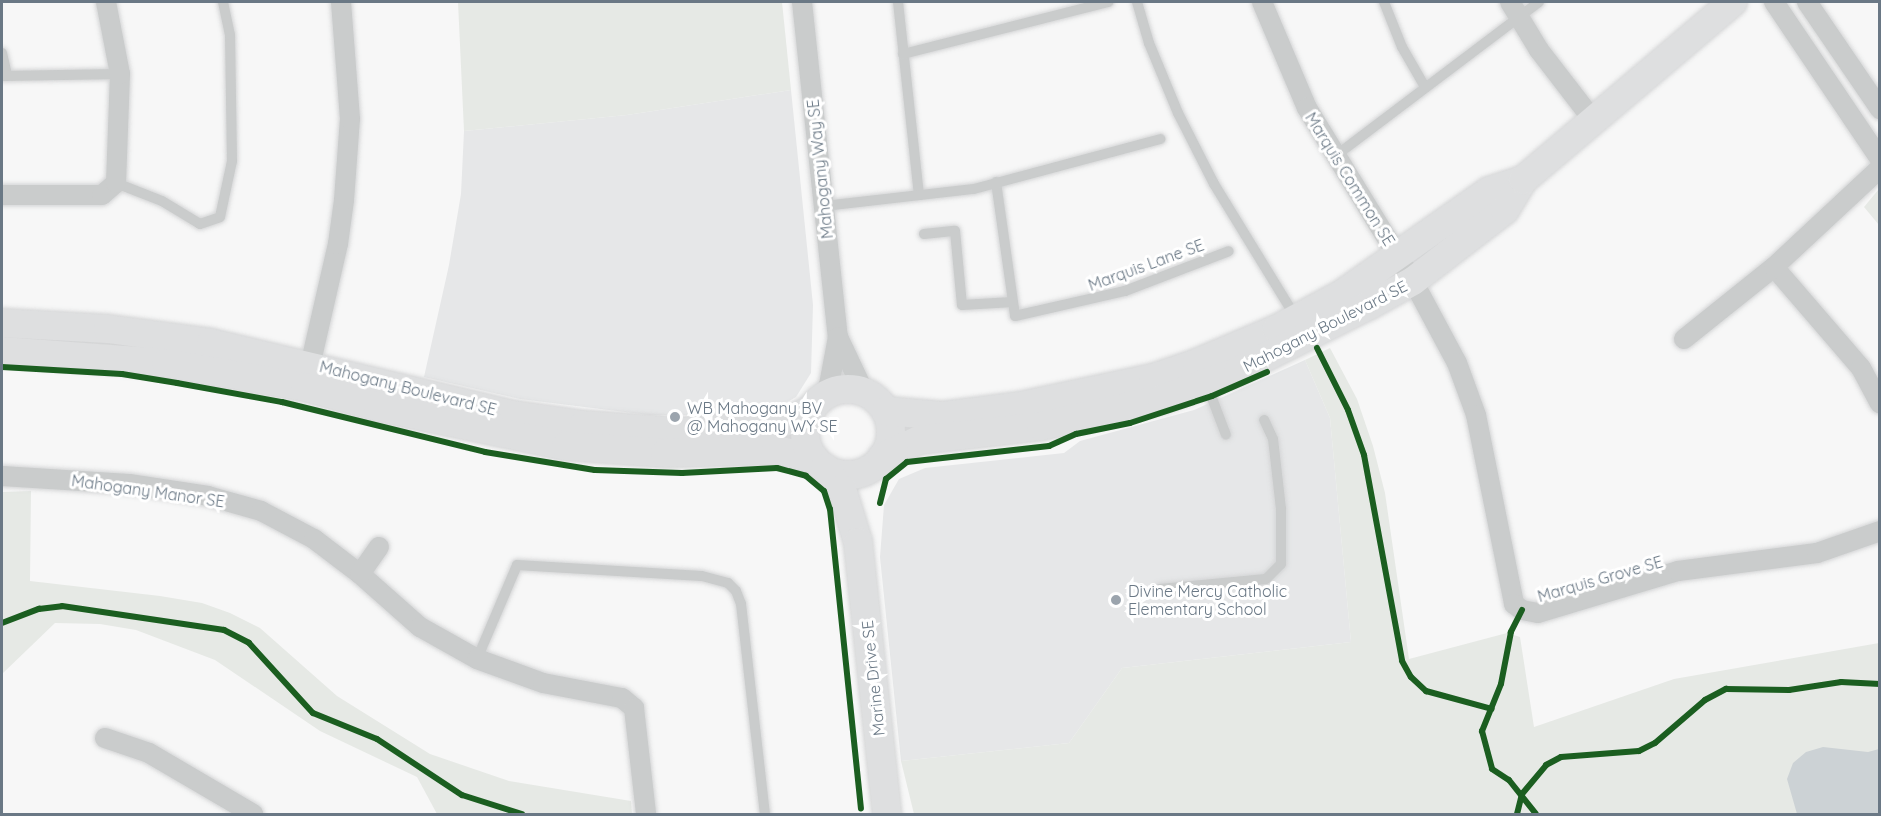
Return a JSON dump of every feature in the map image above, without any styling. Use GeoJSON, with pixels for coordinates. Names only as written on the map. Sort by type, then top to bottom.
{"type":"FeatureCollection","features":[{"type":"Feature","properties":{"kind":"street"},"geometry":{"type":"LineString","coordinates":[[2,195],[102,195],[116,183],[120,74],[106,2]]}},
{"type":"Feature","properties":{"kind":"street"},"geometry":{"type":"LineString","coordinates":[[307,376],[338,244],[349,154],[341,2]]}},
{"type":"Feature","properties":{"kind":"street","name":"Mahogany Way SE"},"geometry":{"type":"LineString","coordinates":[[802,2],[838,338],[830,385],[817,403]]}},
{"type":"Feature","properties":{"kind":"street","name":"Marquis Common SE"},"geometry":{"type":"LineString","coordinates":[[1262,2],[1306,108],[1334,157],[1398,257]]}},
{"type":"Feature","properties":{"kind":"street","name":"Mahogany Boulevard SE"},"geometry":{"type":"LineString","coordinates":[[886,411],[942,416],[1021,406],[1153,378],[1202,373],[1285,350],[1413,281],[1505,210],[1523,180],[1733,2]]}},
{"type":"Feature","properties":{"kind":"street"},"geometry":{"type":"LineString","coordinates":[[1774,2],[1880,159]]}},
{"type":"Feature","properties":{"kind":"street"},"geometry":{"type":"LineString","coordinates":[[1807,2],[1880,109]]}},
{"type":"Feature","properties":{"kind":"street"},"geometry":{"type":"LineString","coordinates":[[1515,10],[1593,120]]}},
{"type":"Feature","properties":{"kind":"street"},"geometry":{"type":"LineString","coordinates":[[1684,339],[1774,267],[1880,168]]}},
{"type":"Feature","properties":{"kind":"street","name":"Mahogany Boulevard SE"},"geometry":{"type":"LineString","coordinates":[[878,462],[919,440],[1041,426],[1162,399],[1398,257],[1489,191],[1523,180]]}},
{"type":"Feature","properties":{"kind":"street","name":"Marquis Grove SE"},"geometry":{"type":"LineString","coordinates":[[1398,257],[1457,363],[1476,415],[1514,604],[1522,610],[1538,613],[1678,571],[1816,553],[1880,531]]}},
{"type":"Feature","properties":{"kind":"street"},"geometry":{"type":"LineString","coordinates":[[1774,267],[1861,368],[1880,403]]}},
{"type":"Feature","properties":{"kind":"street","name":"Mahogany Boulevard SE"},"geometry":{"type":"LineString","coordinates":[[2,322],[160,334],[307,376],[410,414],[566,446],[665,453],[776,450],[820,463]]}},
{"type":"Feature","properties":{"kind":"street","name":"Mahogany Way SE"},"geometry":{"type":"LineString","coordinates":[[838,338],[864,392]]}},
{"type":"Feature","properties":{"kind":"street","name":"Mahogany Boulevard SE"},"geometry":{"type":"LineString","coordinates":[[2,351],[307,376],[514,415],[583,425],[680,432],[764,426],[793,420],[817,403]]}},
{"type":"Feature","properties":{"kind":"street"},"geometry":{"type":"LineString","coordinates":[[835,391],[864,392],[886,411],[891,435],[878,462],[849,474],[820,463],[805,428],[817,403],[835,391]]}},
{"type":"Feature","properties":{"kind":"street","name":"Marine Drive SE"},"geometry":{"type":"LineString","coordinates":[[858,542],[878,462]]}},
{"type":"Feature","properties":{"kind":"street","name":"Marine Drive SE"},"geometry":{"type":"LineString","coordinates":[[820,463],[842,489],[858,542],[887,814]]}},
{"type":"Feature","properties":{"kind":"street","name":"Mahogany Manor SE"},"geometry":{"type":"LineString","coordinates":[[2,476],[129,484],[208,496],[261,511],[314,539],[360,574],[420,627],[477,659],[543,683],[622,698],[634,708],[646,814]]}},
{"type":"Feature","properties":{"kind":"street"},"geometry":{"type":"LineString","coordinates":[[360,574],[380,547]]}},
{"type":"Feature","properties":{"kind":"street"},"geometry":{"type":"LineString","coordinates":[[105,738],[149,753],[253,814]]}},
{"type":"Feature","properties":{"kind":"lane"},"geometry":{"type":"LineString","coordinates":[[116,183],[162,201],[200,224],[220,216],[232,161],[230,35],[223,2]]}},
{"type":"Feature","properties":{"kind":"lane"},"geometry":{"type":"LineString","coordinates":[[898,2],[919,195]]}},
{"type":"Feature","properties":{"kind":"lane"},"geometry":{"type":"LineString","coordinates":[[903,54],[1109,2]]}},
{"type":"Feature","properties":{"kind":"lane"},"geometry":{"type":"LineString","coordinates":[[1137,2],[1149,43],[1178,113],[1214,184],[1296,319]]}},
{"type":"Feature","properties":{"kind":"lane"},"geometry":{"type":"LineString","coordinates":[[1384,2],[1402,47],[1425,87]]}},
{"type":"Feature","properties":{"kind":"lane"},"geometry":{"type":"LineString","coordinates":[[1334,157],[1425,87],[1515,10],[1539,2]]}},
{"type":"Feature","properties":{"kind":"lane"},"geometry":{"type":"LineString","coordinates":[[2,53],[4,76],[120,74]]}},
{"type":"Feature","properties":{"kind":"lane"},"geometry":{"type":"LineString","coordinates":[[824,206],[974,189],[1160,139]]}},
{"type":"Feature","properties":{"kind":"lane"},"geometry":{"type":"LineString","coordinates":[[924,234],[955,231],[962,305],[1013,302],[996,182]]}},
{"type":"Feature","properties":{"kind":"lane","name":"Marquis Lane SE"},"geometry":{"type":"LineString","coordinates":[[1013,302],[1015,316],[1086,302],[1229,251]]}},
{"type":"Feature","properties":{"kind":"lane"},"geometry":{"type":"LineString","coordinates":[[1202,373],[1226,435]]}},
{"type":"Feature","properties":{"kind":"lane"},"geometry":{"type":"LineString","coordinates":[[1160,589],[1266,579],[1281,564],[1281,509],[1273,439],[1264,420]]}},
{"type":"Feature","properties":{"kind":"lane"},"geometry":{"type":"LineString","coordinates":[[477,659],[517,565],[702,576],[728,583],[741,604],[765,814]]}},
{"type":"Feature","properties":{"kind":"shaded area"},"geometry":{"type":"Polygon","coordinates":[[[458,2],[782,2],[791,90],[627,115],[464,131],[458,2]]]}},
{"type":"Feature","properties":{"kind":"shaded area"},"geometry":{"type":"Polygon","coordinates":[[[791,90],[813,305],[811,373],[796,397],[784,404],[736,406],[722,415],[649,415],[520,399],[424,377],[449,265],[461,194],[464,131],[627,115],[791,90]]]}},
{"type":"Feature","properties":{"kind":"shaded area"},"geometry":{"type":"Polygon","coordinates":[[[1879,189],[1879,225],[1864,207],[1879,189]]]}},
{"type":"Feature","properties":{"kind":"shaded area"},"geometry":{"type":"Polygon","coordinates":[[[1330,348],[1357,399],[1373,446],[1385,493],[1409,659],[1507,633],[1520,637],[1534,727],[1674,679],[1879,643],[1879,814],[914,814],[901,761],[1069,743],[1122,668],[1351,642],[1330,418],[1305,360],[1330,348]]]}},
{"type":"Feature","properties":{"kind":"shaded area","name":"Divine Mercy Catholic Elementary School"},"geometry":{"type":"Polygon","coordinates":[[[1305,360],[1330,418],[1351,642],[1122,668],[1069,743],[901,761],[880,557],[884,505],[899,479],[925,468],[1064,453],[1080,441],[1194,410],[1305,360]]]}},
{"type":"Feature","properties":{"kind":"shaded area"},"geometry":{"type":"Polygon","coordinates":[[[31,491],[30,581],[160,596],[202,603],[230,613],[260,628],[337,696],[430,754],[509,781],[631,801],[632,814],[437,814],[417,777],[320,731],[215,660],[136,630],[100,624],[55,623],[2,674],[2,492],[31,491]]]}},
{"type":"Feature","properties":{"kind":"shaded area"},"geometry":{"type":"Polygon","coordinates":[[[1823,747],[1868,752],[1879,749],[1879,814],[1797,814],[1787,779],[1793,763],[1806,752],[1823,747]]]}},
{"type":"Feature","properties":{"kind":"cycle path"},"geometry":{"type":"LineString","coordinates":[[1317,348],[1348,410],[1364,455],[1402,661],[1411,677],[1426,691],[1492,709]]}},
{"type":"Feature","properties":{"kind":"cycle path"},"geometry":{"type":"LineString","coordinates":[[2,367],[122,374],[177,383],[282,402],[485,452],[595,470],[682,473],[777,468],[806,476],[824,491],[830,509],[861,808]]}},
{"type":"Feature","properties":{"kind":"cycle path"},"geometry":{"type":"LineString","coordinates":[[880,503],[886,479],[907,462],[1049,446],[1076,434],[1130,423],[1212,396],[1267,372]]}},
{"type":"Feature","properties":{"kind":"cycle path"},"geometry":{"type":"LineString","coordinates":[[2,623],[39,609],[62,606],[224,630],[249,643],[313,713],[377,739],[462,795],[522,814]]}},
{"type":"Feature","properties":{"kind":"cycle path"},"geometry":{"type":"LineString","coordinates":[[1522,610],[1511,632],[1501,684],[1482,731],[1492,769],[1509,780],[1536,814]]}},
{"type":"Feature","properties":{"kind":"cycle path"},"geometry":{"type":"LineString","coordinates":[[1517,814],[1522,794],[1546,765],[1561,757],[1639,751],[1655,743],[1705,700],[1726,689],[1789,690],[1841,682],[1880,684]]}},
{"type":"Feature","properties":{"kind":"place","name":"WB Mahogany BV @ Mahogany WY SE"},"geometry":{"type":"Point","coordinates":[675,417]}},
{"type":"Feature","properties":{"kind":"place","name":"Divine Mercy Catholic Elementary School"},"geometry":{"type":"Point","coordinates":[1116,600]}}]}
